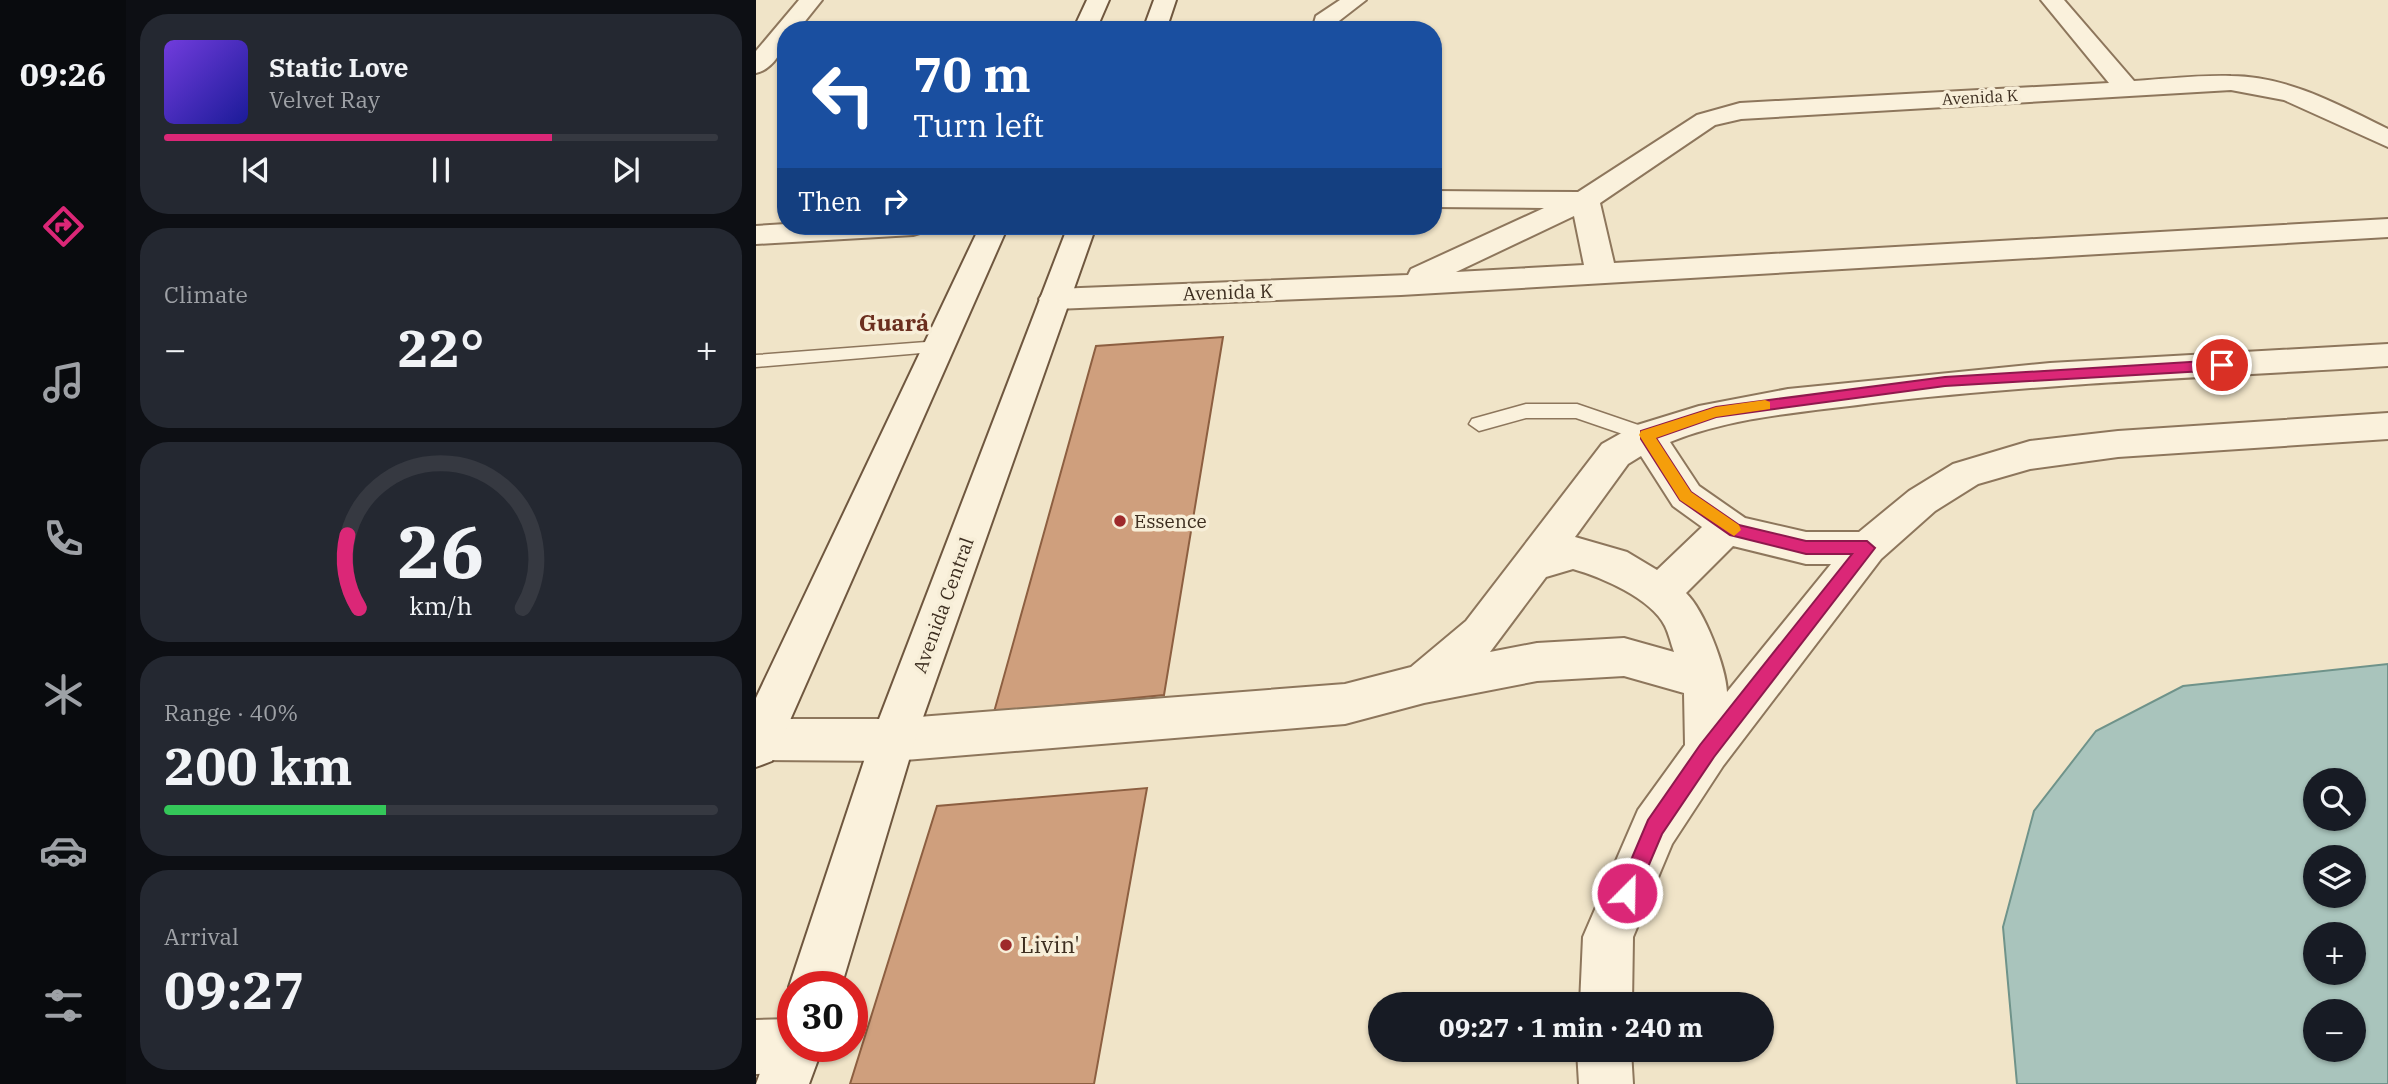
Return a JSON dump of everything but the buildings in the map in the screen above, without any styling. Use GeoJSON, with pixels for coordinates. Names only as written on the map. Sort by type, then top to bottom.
{"type":"FeatureCollection","features":[{"type":"Feature","properties":{"kind":"street"},"geometry":{"type":"LineString","coordinates":[[794,21],[811,0]]}},
{"type":"Feature","properties":{"kind":"street"},"geometry":{"type":"LineString","coordinates":[[1088,21],[1098,0]]}},
{"type":"Feature","properties":{"kind":"street"},"geometry":{"type":"LineString","coordinates":[[1157,21],[1165,0]]}},
{"type":"Feature","properties":{"kind":"street"},"geometry":{"type":"LineString","coordinates":[[1324,21],[1355,0]]}},
{"type":"Feature","properties":{"kind":"street"},"geometry":{"type":"LineString","coordinates":[[2052,0],[2127,89]]}},
{"type":"Feature","properties":{"kind":"street"},"geometry":{"type":"LineString","coordinates":[[760,55],[777,39]]}},
{"type":"Feature","properties":{"kind":"street","name":"Avenida K"},"geometry":{"type":"LineString","coordinates":[[1401,285],[1585,200],[1706,120],[1740,111],[2261,84],[2302,97],[2388,139]]}},
{"type":"Feature","properties":{"kind":"street"},"geometry":{"type":"LineString","coordinates":[[1442,199],[1585,200],[1601,271]]}},
{"type":"Feature","properties":{"kind":"street","name":"Avenida K"},"geometry":{"type":"LineString","coordinates":[[1055,299],[1401,285],[1601,271],[2388,228]]}},
{"type":"Feature","properties":{"kind":"street"},"geometry":{"type":"LineString","coordinates":[[756,235],[777,234]]}},
{"type":"Feature","properties":{"kind":"street"},"geometry":{"type":"LineString","coordinates":[[990,235],[757,743],[893,740],[1345,704],[1423,684],[1537,662],[1624,657],[1705,680]]}},
{"type":"Feature","properties":{"kind":"street","name":"Avenida Central"},"geometry":{"type":"LineString","coordinates":[[820,971],[893,740],[1079,235]]}},
{"type":"Feature","properties":{"kind":"street"},"geometry":{"type":"LineString","coordinates":[[1423,684],[1481,634],[1615,454],[1646,435],[1716,412],[1945,382],[2388,355]]}},
{"type":"Feature","properties":{"kind":"street"},"geometry":{"type":"LineString","coordinates":[[1606,992],[1608,937],[1655,827],[1707,751],[1867,548],[1922,501],[1966,474],[2029,455],[2118,444],[2388,426]]}},
{"type":"Feature","properties":{"kind":"street"},"geometry":{"type":"LineString","coordinates":[[1646,435],[1686,496],[1735,531],[1806,548],[1867,548]]}},
{"type":"Feature","properties":{"kind":"street"},"geometry":{"type":"LineString","coordinates":[[1660,593],[1728,526]]}},
{"type":"Feature","properties":{"kind":"street"},"geometry":{"type":"LineString","coordinates":[[1531,565],[1573,554],[1612,564],[1660,593],[1681,614],[1705,680],[1707,751]]}},
{"type":"Feature","properties":{"kind":"street"},"geometry":{"type":"LineString","coordinates":[[756,1047],[777,1046]]}},
{"type":"Feature","properties":{"kind":"street"},"geometry":{"type":"LineString","coordinates":[[782,1084],[789,1062]]}},
{"type":"Feature","properties":{"kind":"street"},"geometry":{"type":"LineString","coordinates":[[1605,1062],[1606,1084]]}},
{"type":"Feature","properties":{"kind":"lane"},"geometry":{"type":"LineString","coordinates":[[756,361],[939,347]]}},
{"type":"Feature","properties":{"kind":"lane"},"geometry":{"type":"LineString","coordinates":[[1479,425],[1525,411],[1577,411],[1646,435]]}},
{"type":"Feature","properties":{"kind":"water"},"geometry":{"type":"Polygon","coordinates":[[[2388,664],[2388,1084],[2017,1084],[2003,927],[2034,811],[2096,731],[2183,686],[2388,664]]]}},
{"type":"Feature","properties":{"kind":"slow traffic"},"geometry":{"type":"LineString","coordinates":[[1734,530],[1686,496],[1646,435],[1716,412],[1765,405]]}},
{"type":"Feature","properties":{"kind":"place","name":"Essence"},"geometry":{"type":"Point","coordinates":[1120,521]}},
{"type":"Feature","properties":{"kind":"place","name":"Livin'"},"geometry":{"type":"Point","coordinates":[1006,945]}},
{"type":"Feature","properties":{"kind":"district","name":"Guará"},"geometry":{"type":"Point","coordinates":[894,323]}},
{"type":"Feature","properties":{"kind":"route"},"geometry":{"type":"LineString","coordinates":[[1627,893],[1655,827],[1707,751],[1867,548],[1806,548],[1735,531],[1686,496],[1646,435],[1716,412],[1945,382],[2222,365]]}}]}
